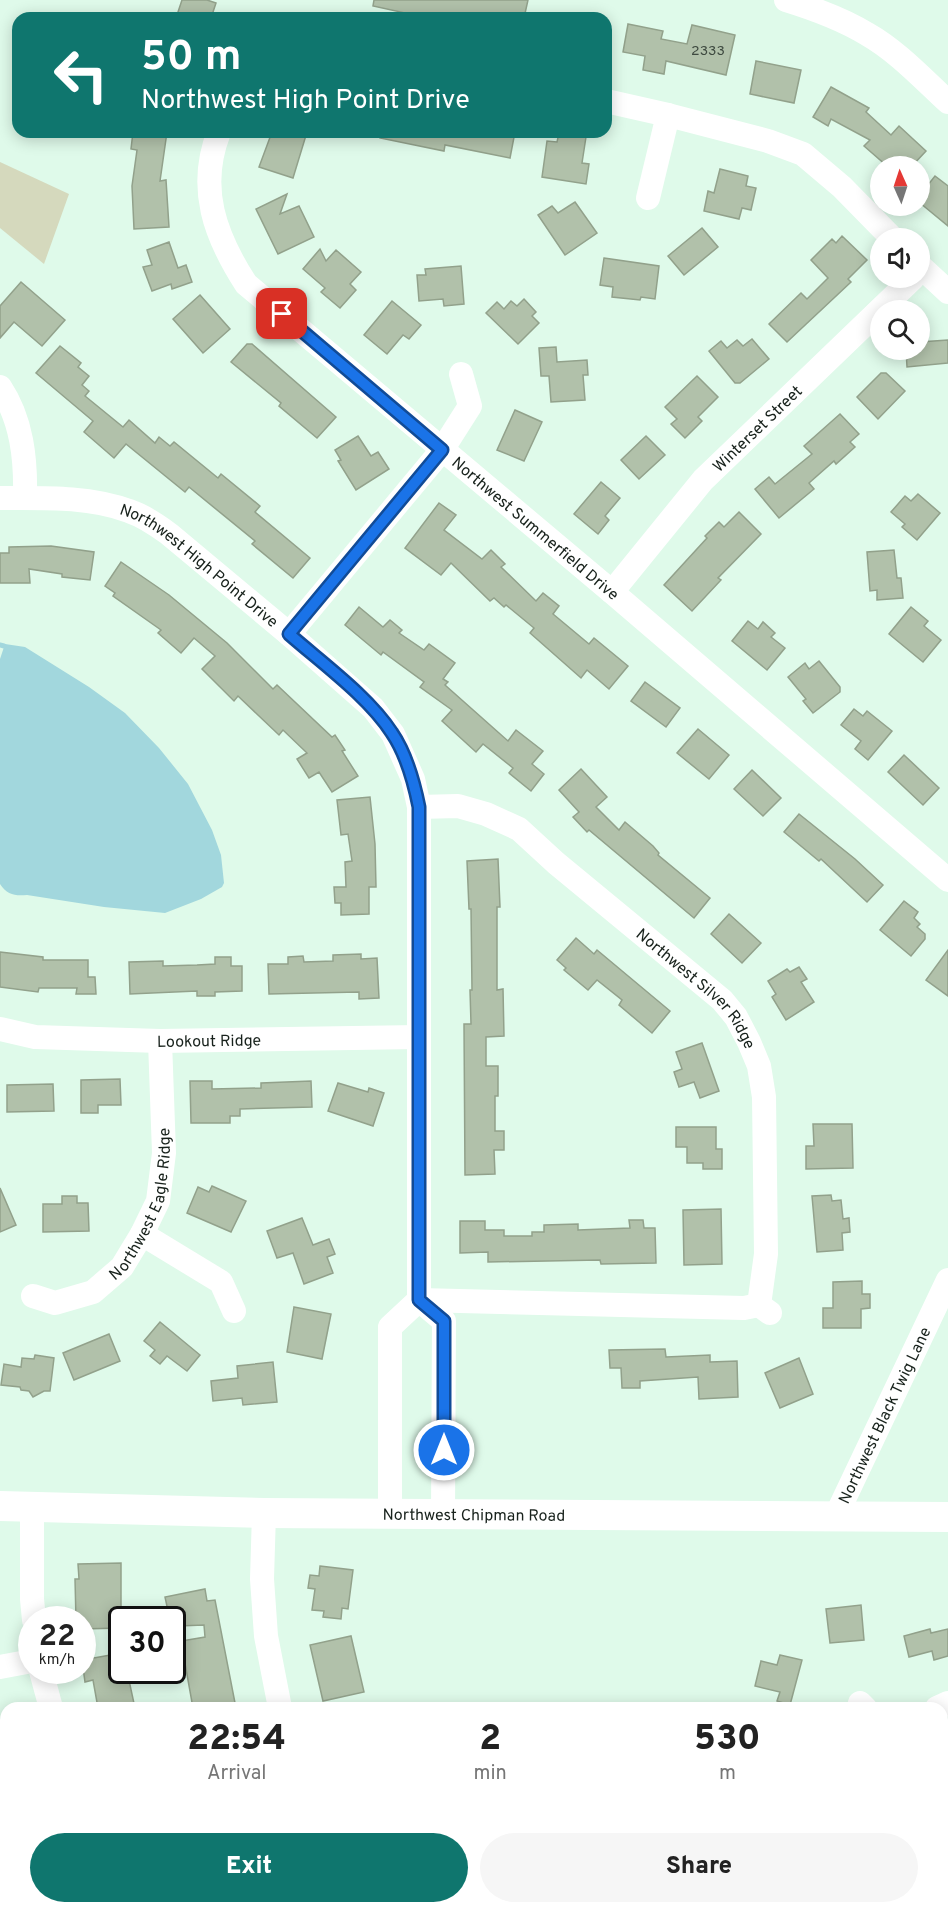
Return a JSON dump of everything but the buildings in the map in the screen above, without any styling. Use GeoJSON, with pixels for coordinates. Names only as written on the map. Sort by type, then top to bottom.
{"type":"FeatureCollection","features":[{"type":"Feature","properties":{"kind":"main road","name":"Northwest Chipman Road"},"geometry":{"type":"LineString","coordinates":[[0,1506],[264,1513],[948,1517]]}},
{"type":"Feature","properties":{"kind":"street"},"geometry":{"type":"LineString","coordinates":[[799,2],[867,33],[899,56],[948,102]]}},
{"type":"Feature","properties":{"kind":"street"},"geometry":{"type":"LineString","coordinates":[[612,102],[768,141],[803,154],[842,187],[882,228]]}},
{"type":"Feature","properties":{"kind":"street"},"geometry":{"type":"LineString","coordinates":[[648,198],[668,115]]}},
{"type":"Feature","properties":{"kind":"street","name":"Northwest Summerfield Drive"},"geometry":{"type":"LineString","coordinates":[[217,138],[208,176],[209,192],[216,224],[228,256],[246,284],[612,591],[948,880]]}},
{"type":"Feature","properties":{"kind":"street"},"geometry":{"type":"LineString","coordinates":[[930,279],[948,292]]}},
{"type":"Feature","properties":{"kind":"street","name":"Winterset Street"},"geometry":{"type":"LineString","coordinates":[[612,591],[703,480],[901,288]]}},
{"type":"Feature","properties":{"kind":"street"},"geometry":{"type":"LineString","coordinates":[[289,634],[442,450],[470,406],[461,374]]}},
{"type":"Feature","properties":{"kind":"street"},"geometry":{"type":"LineString","coordinates":[[0,387],[13,411],[20,434],[26,469],[25,498]]}},
{"type":"Feature","properties":{"kind":"street","name":"Northwest High Point Drive"},"geometry":{"type":"LineString","coordinates":[[0,498],[66,498],[128,510],[148,520],[170,534],[289,634],[373,708],[393,734],[413,779],[419,807],[419,1300]]}},
{"type":"Feature","properties":{"kind":"street","name":"Northwest Silver Ridge"},"geometry":{"type":"LineString","coordinates":[[419,807],[458,806],[486,814],[519,830],[722,1000],[736,1017],[759,1066],[764,1096],[766,1254],[765,1309],[419,1300]]}},
{"type":"Feature","properties":{"kind":"street","name":"Lookout Ridge"},"geometry":{"type":"LineString","coordinates":[[0,1029],[35,1037],[160,1041],[418,1037]]}},
{"type":"Feature","properties":{"kind":"street","name":"Northwest Eagle Ridge"},"geometry":{"type":"LineString","coordinates":[[33,1296],[55,1303],[93,1292],[122,1267],[142,1234],[158,1201],[164,1153],[160,1041]]}},
{"type":"Feature","properties":{"kind":"street"},"geometry":{"type":"LineString","coordinates":[[142,1234],[221,1282],[234,1311]]}},
{"type":"Feature","properties":{"kind":"street","name":"Northwest Black Twig Lane"},"geometry":{"type":"LineString","coordinates":[[835,1518],[948,1280]]}},
{"type":"Feature","properties":{"kind":"street"},"geometry":{"type":"LineString","coordinates":[[390,1514],[390,1327],[419,1300],[444,1321],[443,1515]]}},
{"type":"Feature","properties":{"kind":"street"},"geometry":{"type":"LineString","coordinates":[[32,1507],[33,1606]]}},
{"type":"Feature","properties":{"kind":"street"},"geometry":{"type":"LineString","coordinates":[[264,1513],[262,1579],[266,1636],[279,1702]]}},
{"type":"Feature","properties":{"kind":"street"},"geometry":{"type":"LineString","coordinates":[[0,1667],[18,1664]]}},
{"type":"Feature","properties":{"kind":"street"},"geometry":{"type":"LineString","coordinates":[[45,1684],[50,1702]]}},
{"type":"Feature","properties":{"kind":"green space"},"geometry":{"type":"Polygon","coordinates":[[[0,162],[69,194],[44,264],[0,228],[0,162]]]}},
{"type":"Feature","properties":{"kind":"water"},"geometry":{"type":"Polygon","coordinates":[[[5,644],[25,647],[89,687],[125,713],[159,748],[188,784],[212,830],[221,855],[224,883],[222,887],[201,899],[165,913],[15,895],[3,888],[0,884],[0,659],[5,644]]]}},
{"type":"Feature","properties":{"kind":"waterway"},"geometry":{"type":"LineString","coordinates":[[0,645],[4,646]]}},
{"type":"Feature","properties":{"kind":"route"},"geometry":{"type":"LineString","coordinates":[[282,314],[442,450],[289,634],[373,708],[393,734],[413,779],[419,807],[419,1300],[444,1321],[444,1450]]}}]}
